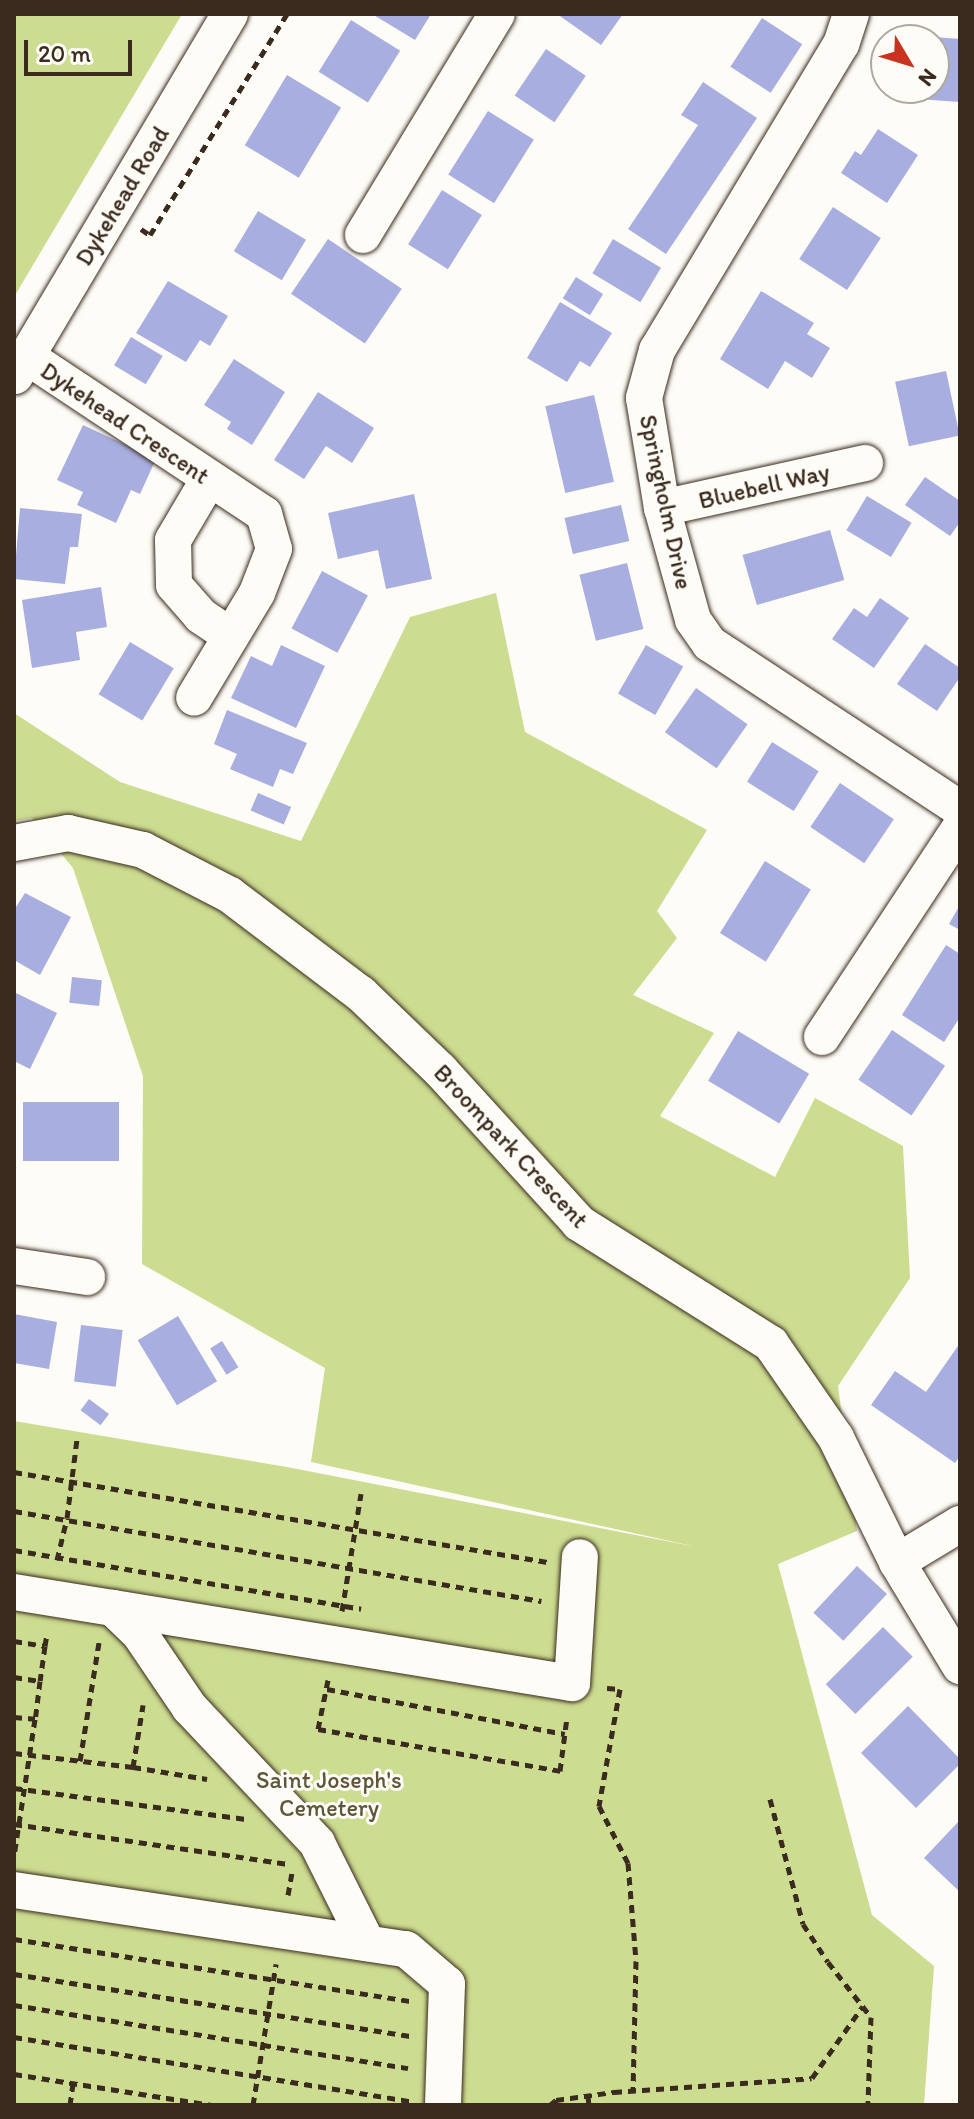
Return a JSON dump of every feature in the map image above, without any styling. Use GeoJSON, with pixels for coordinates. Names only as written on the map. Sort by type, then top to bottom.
{"type":"FeatureCollection","features":[{"type":"Feature","properties":{"kind":"street","name":"Dykehead Road"},"geometry":{"type":"LineString","coordinates":[[20,367],[230,14]]}},
{"type":"Feature","properties":{"kind":"street"},"geometry":{"type":"LineString","coordinates":[[363,235],[497,14]]}},
{"type":"Feature","properties":{"kind":"street","name":"Springholm Drive"},"geometry":{"type":"LineString","coordinates":[[851,14],[841,44],[657,350],[644,398],[662,508],[693,620],[710,644],[960,809]]}},
{"type":"Feature","properties":{"kind":"street","name":"Dykehead Crescent"},"geometry":{"type":"LineString","coordinates":[[20,367],[264,514],[274,549],[257,593],[194,698]]}},
{"type":"Feature","properties":{"kind":"street","name":"Bluebell Way"},"geometry":{"type":"LineString","coordinates":[[662,508],[865,463]]}},
{"type":"Feature","properties":{"kind":"street"},"geometry":{"type":"LineString","coordinates":[[216,484],[173,540],[174,585],[201,616],[231,636]]}},
{"type":"Feature","properties":{"kind":"street"},"geometry":{"type":"LineString","coordinates":[[822,1037],[960,828]]}},
{"type":"Feature","properties":{"kind":"street","name":"Broompark Crescent"},"geometry":{"type":"LineString","coordinates":[[14,843],[68,833],[143,850],[230,895],[307,950],[361,994],[440,1070],[579,1223],[771,1344],[836,1438],[897,1562],[960,1666]]}},
{"type":"Feature","properties":{"kind":"street"},"geometry":{"type":"LineString","coordinates":[[14,1266],[87,1277]]}},
{"type":"Feature","properties":{"kind":"street"},"geometry":{"type":"LineString","coordinates":[[897,1562],[960,1524]]}},
{"type":"Feature","properties":{"kind":"street"},"geometry":{"type":"LineString","coordinates":[[14,1592],[572,1683],[580,1562]]}},
{"type":"Feature","properties":{"kind":"street"},"geometry":{"type":"LineString","coordinates":[[109,1607],[152,1652],[190,1708],[317,1843],[367,1943]]}},
{"type":"Feature","properties":{"kind":"street"},"geometry":{"type":"LineString","coordinates":[[14,1890],[406,1949],[426,1962],[447,1984],[438,2081]]}},
{"type":"Feature","properties":{"kind":"path"},"geometry":{"type":"LineString","coordinates":[[112,211],[150,235],[287,14]]}},
{"type":"Feature","properties":{"kind":"path"},"geometry":{"type":"LineString","coordinates":[[51,1598],[67,1518],[77,1439]]}},
{"type":"Feature","properties":{"kind":"path"},"geometry":{"type":"LineString","coordinates":[[14,1472],[353,1529],[580,1562]]}},
{"type":"Feature","properties":{"kind":"path"},"geometry":{"type":"LineString","coordinates":[[361,1494],[336,1645],[318,1729],[560,1771],[572,1683],[620,1689],[599,1806],[628,1863],[636,1961],[633,2091]]}},
{"type":"Feature","properties":{"kind":"path"},"geometry":{"type":"LineString","coordinates":[[14,1511],[577,1607]]}},
{"type":"Feature","properties":{"kind":"path"},"geometry":{"type":"LineString","coordinates":[[14,1550],[374,1611]]}},
{"type":"Feature","properties":{"kind":"path"},"geometry":{"type":"LineString","coordinates":[[80,1761],[109,1607]]}},
{"type":"Feature","properties":{"kind":"path"},"geometry":{"type":"LineString","coordinates":[[14,1641],[45,1646],[14,1857]]}},
{"type":"Feature","properties":{"kind":"path"},"geometry":{"type":"LineString","coordinates":[[133,1767],[152,1652]]}},
{"type":"Feature","properties":{"kind":"path"},"geometry":{"type":"LineString","coordinates":[[14,1677],[40,1681]]}},
{"type":"Feature","properties":{"kind":"path"},"geometry":{"type":"LineString","coordinates":[[327,1689],[565,1734]]}},
{"type":"Feature","properties":{"kind":"path"},"geometry":{"type":"LineString","coordinates":[[14,1717],[35,1719]]}},
{"type":"Feature","properties":{"kind":"path"},"geometry":{"type":"LineString","coordinates":[[14,1753],[133,1767],[266,1788]]}},
{"type":"Feature","properties":{"kind":"path"},"geometry":{"type":"LineString","coordinates":[[14,1788],[302,1827]]}},
{"type":"Feature","properties":{"kind":"path"},"geometry":{"type":"LineString","coordinates":[[770,1799],[803,1924],[871,2017],[868,2105]]}},
{"type":"Feature","properties":{"kind":"path"},"geometry":{"type":"LineString","coordinates":[[17,1824],[293,1865]]}},
{"type":"Feature","properties":{"kind":"path"},"geometry":{"type":"LineString","coordinates":[[14,1939],[447,2007]]}},
{"type":"Feature","properties":{"kind":"path"},"geometry":{"type":"LineString","coordinates":[[14,1974],[438,2081]]}},
{"type":"Feature","properties":{"kind":"path"},"geometry":{"type":"LineString","coordinates":[[14,2005],[438,2081]]}},
{"type":"Feature","properties":{"kind":"path"},"geometry":{"type":"LineString","coordinates":[[550,2105],[556,2100],[633,2091],[812,2078],[863,2006]]}},
{"type":"Feature","properties":{"kind":"path"},"geometry":{"type":"LineString","coordinates":[[14,2037],[438,2081]]}},
{"type":"Feature","properties":{"kind":"path"},"geometry":{"type":"LineString","coordinates":[[14,2074],[212,2105]]}},
{"type":"Feature","properties":{"kind":"path"},"geometry":{"type":"LineString","coordinates":[[70,2105],[73,2083]]}},
{"type":"Feature","properties":{"kind":"path"},"geometry":{"type":"LineString","coordinates":[[588,2096],[589,2105]]}},
{"type":"Feature","properties":{"kind":"path"},"geometry":{"type":"LineString","coordinates":[[164,2105],[165,2097]]}},
{"type":"Feature","properties":{"kind":"green space"},"geometry":{"type":"Polygon","coordinates":[[[14,14],[182,14],[14,297],[14,14]]]}},
{"type":"Feature","properties":{"kind":"green space","name":"Saint Joseph's Cemetery"},"geometry":{"type":"Polygon","coordinates":[[[496,593],[525,732],[707,830],[657,911],[677,938],[633,995],[714,1033],[660,1116],[775,1177],[815,1098],[903,1146],[910,1278],[838,1386],[857,1531],[778,1564],[872,1915],[934,1966],[924,2105],[14,2105],[14,1421],[287,1467],[697,1547],[311,1462],[325,1368],[142,1264],[143,1076],[73,868],[32,818],[14,821],[14,713],[120,782],[301,841],[410,617],[496,593]]]}},
{"type":"Feature","properties":{"kind":"building"},"geometry":{"type":"Polygon","coordinates":[[[372,14],[431,14],[415,40],[372,14]]]}},
{"type":"Feature","properties":{"kind":"building"},"geometry":{"type":"Polygon","coordinates":[[[557,14],[623,14],[601,45],[557,14]]]}},
{"type":"Feature","properties":{"kind":"building"},"geometry":{"type":"Polygon","coordinates":[[[762,18],[802,44],[771,93],[730,67],[762,18]]]}},
{"type":"Feature","properties":{"kind":"building"},"geometry":{"type":"Polygon","coordinates":[[[351,20],[400,51],[368,102],[319,72],[351,20]]]}},
{"type":"Feature","properties":{"kind":"building"},"geometry":{"type":"Polygon","coordinates":[[[950,38],[960,39],[960,102],[950,101],[950,38]]]}},
{"type":"Feature","properties":{"kind":"building"},"geometry":{"type":"Polygon","coordinates":[[[546,49],[586,76],[554,122],[515,95],[546,49]]]}},
{"type":"Feature","properties":{"kind":"building"},"geometry":{"type":"Polygon","coordinates":[[[287,75],[341,107],[299,178],[245,145],[287,75]]]}},
{"type":"Feature","properties":{"kind":"building"},"geometry":{"type":"Polygon","coordinates":[[[703,82],[757,118],[666,254],[628,229],[698,125],[681,115],[703,82]]]}},
{"type":"Feature","properties":{"kind":"building"},"geometry":{"type":"Polygon","coordinates":[[[488,111],[534,140],[494,203],[448,175],[488,111]]]}},
{"type":"Feature","properties":{"kind":"building"},"geometry":{"type":"Polygon","coordinates":[[[878,129],[918,155],[887,203],[841,173],[855,151],[861,155],[878,129]]]}},
{"type":"Feature","properties":{"kind":"building"},"geometry":{"type":"Polygon","coordinates":[[[442,190],[482,215],[448,269],[408,244],[442,190]]]}},
{"type":"Feature","properties":{"kind":"building"},"geometry":{"type":"Polygon","coordinates":[[[833,207],[881,238],[847,290],[799,259],[833,207]]]}},
{"type":"Feature","properties":{"kind":"building"},"geometry":{"type":"Polygon","coordinates":[[[258,211],[306,240],[282,280],[234,251],[258,211]]]}},
{"type":"Feature","properties":{"kind":"building"},"geometry":{"type":"Polygon","coordinates":[[[328,239],[402,289],[365,343],[291,294],[328,239]]]}},
{"type":"Feature","properties":{"kind":"building"},"geometry":{"type":"Polygon","coordinates":[[[613,239],[661,268],[640,302],[592,273],[613,239]]]}},
{"type":"Feature","properties":{"kind":"building"},"geometry":{"type":"Polygon","coordinates":[[[576,277],[603,294],[590,315],[563,298],[576,277]]]}},
{"type":"Feature","properties":{"kind":"building"},"geometry":{"type":"Polygon","coordinates":[[[168,281],[228,316],[210,346],[200,340],[186,362],[136,333],[168,281]]]}},
{"type":"Feature","properties":{"kind":"building"},"geometry":{"type":"Polygon","coordinates":[[[761,291],[814,323],[807,334],[830,348],[812,378],[785,361],[768,389],[720,359],[761,291]]]}},
{"type":"Feature","properties":{"kind":"building"},"geometry":{"type":"Polygon","coordinates":[[[560,302],[612,333],[590,367],[580,361],[567,382],[527,358],[560,302]]]}},
{"type":"Feature","properties":{"kind":"building"},"geometry":{"type":"Polygon","coordinates":[[[131,337],[163,356],[146,384],[114,365],[131,337]]]}},
{"type":"Feature","properties":{"kind":"building"},"geometry":{"type":"Polygon","coordinates":[[[234,359],[285,392],[252,445],[227,429],[231,422],[204,405],[234,359]]]}},
{"type":"Feature","properties":{"kind":"building"},"geometry":{"type":"Polygon","coordinates":[[[946,371],[960,436],[909,446],[895,382],[946,371]]]}},
{"type":"Feature","properties":{"kind":"building"},"geometry":{"type":"Polygon","coordinates":[[[318,392],[374,428],[352,463],[326,446],[304,479],[274,460],[318,392]]]}},
{"type":"Feature","properties":{"kind":"building"},"geometry":{"type":"Polygon","coordinates":[[[594,395],[614,482],[565,493],[545,406],[594,395]]]}},
{"type":"Feature","properties":{"kind":"building"},"geometry":{"type":"Polygon","coordinates":[[[83,425],[156,459],[140,494],[131,490],[116,523],[77,505],[83,492],[57,480],[83,425]]]}},
{"type":"Feature","properties":{"kind":"building"},"geometry":{"type":"Polygon","coordinates":[[[925,477],[960,501],[960,522],[950,536],[905,505],[925,477]]]}},
{"type":"Feature","properties":{"kind":"building"},"geometry":{"type":"Polygon","coordinates":[[[414,494],[432,579],[386,589],[378,550],[338,559],[328,513],[414,494]]]}},
{"type":"Feature","properties":{"kind":"building"},"geometry":{"type":"Polygon","coordinates":[[[867,496],[912,523],[891,557],[846,530],[867,496]]]}},
{"type":"Feature","properties":{"kind":"building"},"geometry":{"type":"Polygon","coordinates":[[[621,505],[629,541],[573,554],[564,518],[621,505]]]}},
{"type":"Feature","properties":{"kind":"building"},"geometry":{"type":"Polygon","coordinates":[[[20,508],[82,514],[78,547],[70,547],[65,584],[14,579],[20,508]]]}},
{"type":"Feature","properties":{"kind":"building"},"geometry":{"type":"Polygon","coordinates":[[[830,530],[844,580],[757,605],[743,555],[830,530]]]}},
{"type":"Feature","properties":{"kind":"building"},"geometry":{"type":"Polygon","coordinates":[[[627,563],[643,629],[596,641],[579,575],[627,563]]]}},
{"type":"Feature","properties":{"kind":"building"},"geometry":{"type":"Polygon","coordinates":[[[322,571],[368,595],[337,653],[291,628],[322,571]]]}},
{"type":"Feature","properties":{"kind":"building"},"geometry":{"type":"Polygon","coordinates":[[[101,587],[107,627],[76,632],[80,660],[32,668],[22,600],[101,587]]]}},
{"type":"Feature","properties":{"kind":"building"},"geometry":{"type":"Polygon","coordinates":[[[880,598],[909,618],[874,668],[832,639],[854,608],[867,617],[880,598]]]}},
{"type":"Feature","properties":{"kind":"building"},"geometry":{"type":"Polygon","coordinates":[[[130,642],[174,668],[142,721],[99,694],[130,642]]]}},
{"type":"Feature","properties":{"kind":"building"},"geometry":{"type":"Polygon","coordinates":[[[925,644],[960,668],[960,677],[937,711],[897,684],[925,644]]]}},
{"type":"Feature","properties":{"kind":"building"},"geometry":{"type":"Polygon","coordinates":[[[281,645],[325,666],[296,728],[231,698],[251,656],[272,666],[281,645]]]}},
{"type":"Feature","properties":{"kind":"building"},"geometry":{"type":"Polygon","coordinates":[[[646,645],[683,666],[655,715],[618,693],[646,645]]]}},
{"type":"Feature","properties":{"kind":"building"},"geometry":{"type":"Polygon","coordinates":[[[696,688],[748,724],[717,768],[665,732],[696,688]]]}},
{"type":"Feature","properties":{"kind":"building"},"geometry":{"type":"Polygon","coordinates":[[[227,710],[307,743],[293,774],[280,769],[273,787],[230,769],[237,754],[214,744],[227,710]]]}},
{"type":"Feature","properties":{"kind":"building"},"geometry":{"type":"Polygon","coordinates":[[[772,742],[819,771],[794,811],[747,782],[772,742]]]}},
{"type":"Feature","properties":{"kind":"building"},"geometry":{"type":"Polygon","coordinates":[[[840,783],[894,819],[864,863],[810,827],[840,783]]]}},
{"type":"Feature","properties":{"kind":"building"},"geometry":{"type":"Polygon","coordinates":[[[258,793],[291,807],[284,825],[251,810],[258,793]]]}},
{"type":"Feature","properties":{"kind":"building"},"geometry":{"type":"Polygon","coordinates":[[[765,861],[811,890],[766,962],[720,933],[765,861]]]}},
{"type":"Feature","properties":{"kind":"building"},"geometry":{"type":"Polygon","coordinates":[[[25,893],[71,917],[40,975],[14,960],[14,910],[25,893]]]}},
{"type":"Feature","properties":{"kind":"building"},"geometry":{"type":"Polygon","coordinates":[[[960,905],[960,930],[949,924],[960,905]]]}},
{"type":"Feature","properties":{"kind":"building"},"geometry":{"type":"Polygon","coordinates":[[[946,945],[960,954],[960,1017],[944,1042],[902,1015],[946,945]]]}},
{"type":"Feature","properties":{"kind":"building"},"geometry":{"type":"Polygon","coordinates":[[[72,977],[102,980],[99,1006],[69,1003],[72,977]]]}},
{"type":"Feature","properties":{"kind":"building"},"geometry":{"type":"Polygon","coordinates":[[[14,992],[57,1013],[30,1069],[14,1061],[14,992]]]}},
{"type":"Feature","properties":{"kind":"building"},"geometry":{"type":"Polygon","coordinates":[[[892,1030],[945,1066],[912,1116],[858,1080],[892,1030]]]}},
{"type":"Feature","properties":{"kind":"building"},"geometry":{"type":"Polygon","coordinates":[[[738,1031],[809,1074],[779,1123],[708,1081],[738,1031]]]}},
{"type":"Feature","properties":{"kind":"building"},"geometry":{"type":"Polygon","coordinates":[[[23,1102],[119,1102],[119,1161],[23,1161],[23,1102]]]}},
{"type":"Feature","properties":{"kind":"building"},"geometry":{"type":"Polygon","coordinates":[[[14,1314],[57,1322],[49,1369],[14,1363],[14,1314]]]}},
{"type":"Feature","properties":{"kind":"building"},"geometry":{"type":"Polygon","coordinates":[[[178,1316],[217,1381],[177,1405],[138,1340],[178,1316]]]}},
{"type":"Feature","properties":{"kind":"building"},"geometry":{"type":"Polygon","coordinates":[[[81,1325],[123,1330],[116,1387],[74,1382],[81,1325]]]}},
{"type":"Feature","properties":{"kind":"building"},"geometry":{"type":"Polygon","coordinates":[[[222,1341],[238,1367],[227,1375],[210,1348],[222,1341]]]}},
{"type":"Feature","properties":{"kind":"building"},"geometry":{"type":"Polygon","coordinates":[[[960,1343],[960,1456],[955,1463],[871,1405],[895,1371],[926,1392],[960,1343]]]}},
{"type":"Feature","properties":{"kind":"building"},"geometry":{"type":"Polygon","coordinates":[[[89,1399],[109,1414],[101,1425],[81,1410],[89,1399]]]}},
{"type":"Feature","properties":{"kind":"building"},"geometry":{"type":"Polygon","coordinates":[[[857,1566],[887,1594],[843,1641],[813,1613],[857,1566]]]}},
{"type":"Feature","properties":{"kind":"building"},"geometry":{"type":"Polygon","coordinates":[[[883,1627],[913,1657],[855,1714],[826,1684],[883,1627]]]}},
{"type":"Feature","properties":{"kind":"building"},"geometry":{"type":"Polygon","coordinates":[[[908,1706],[960,1759],[960,1764],[916,1808],[861,1753],[908,1706]]]}},
{"type":"Feature","properties":{"kind":"building"},"geometry":{"type":"Polygon","coordinates":[[[960,1820],[960,1892],[924,1858],[960,1820]]]}}]}
